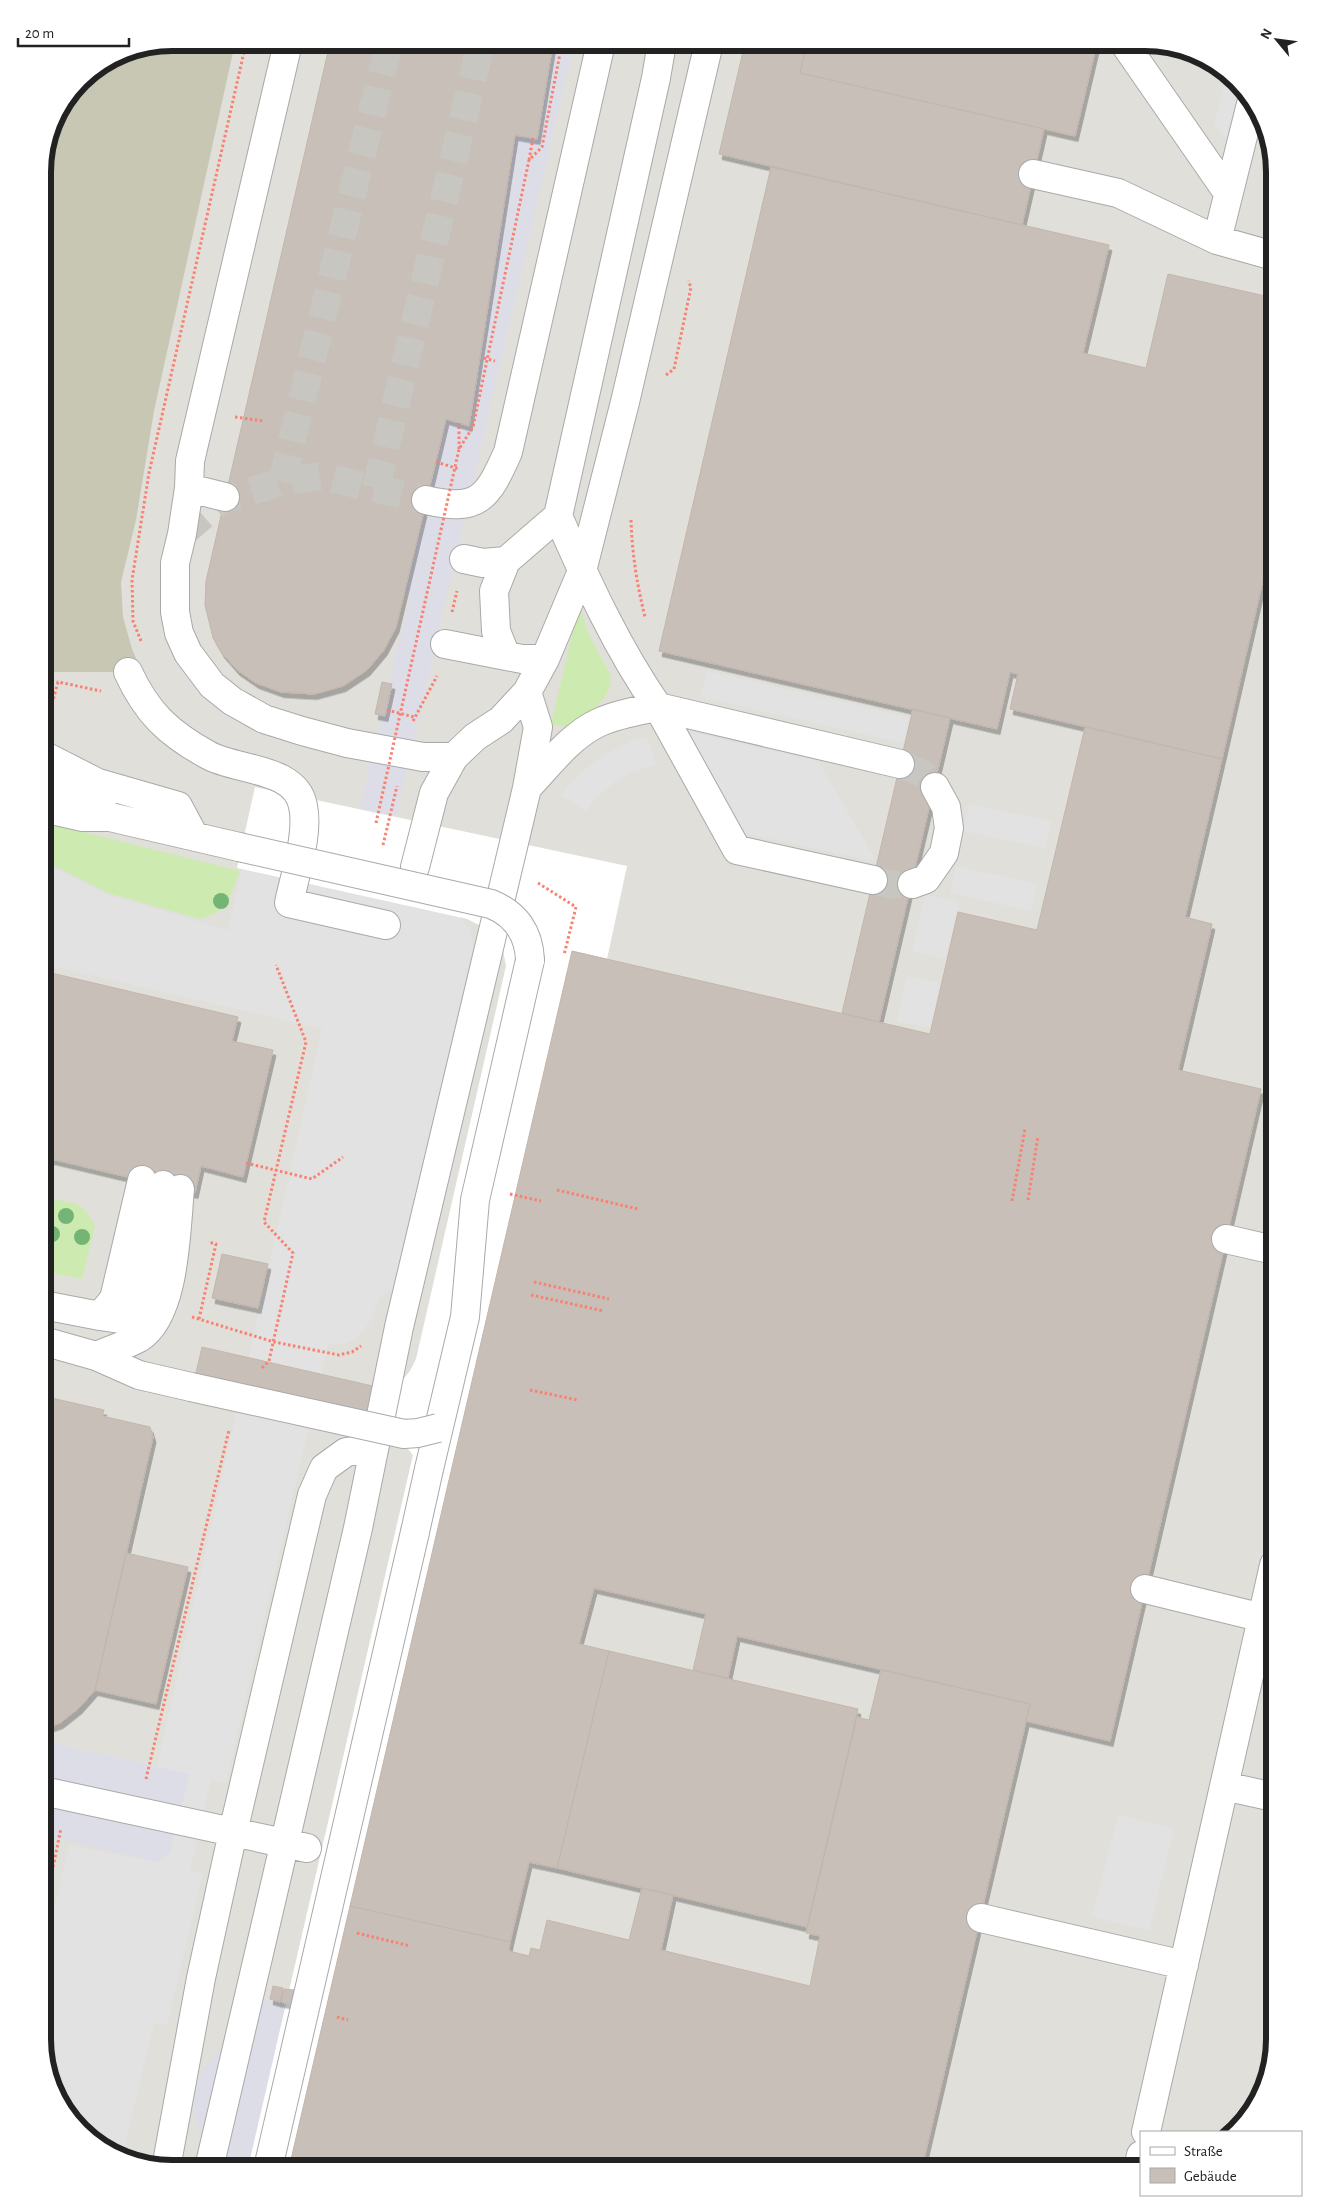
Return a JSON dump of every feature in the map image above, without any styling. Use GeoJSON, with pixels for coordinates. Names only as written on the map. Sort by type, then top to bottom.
{"type":"FeatureCollection","features":[{"type":"Feature","properties":{"kind":"street"},"geometry":{"type":"LineString","coordinates":[[286,52],[190,461],[189,488],[175,564],[175,612],[179,633],[188,653],[212,685],[232,701],[264,719],[347,743],[423,757],[454,757]]}},
{"type":"Feature","properties":{"kind":"street"},"geometry":{"type":"LineString","coordinates":[[426,500],[446,505],[470,503],[480,498],[490,488],[508,452],[599,52]]}},
{"type":"Feature","properties":{"kind":"street"},"geometry":{"type":"LineString","coordinates":[[660,52],[558,516],[582,571],[638,678],[658,707],[737,850],[873,880]]}},
{"type":"Feature","properties":{"kind":"street"},"geometry":{"type":"LineString","coordinates":[[415,867],[434,793],[454,757],[474,737],[501,720],[527,692],[545,659],[582,571],[625,402],[707,52]]}},
{"type":"Feature","properties":{"kind":"street"},"geometry":{"type":"LineString","coordinates":[[1130,52],[1228,193]]}},
{"type":"Feature","properties":{"kind":"street"},"geometry":{"type":"LineString","coordinates":[[1216,240],[1249,112]]}},
{"type":"Feature","properties":{"kind":"street"},"geometry":{"type":"LineString","coordinates":[[1033,174],[1118,193],[1216,240],[1266,254]]}},
{"type":"Feature","properties":{"kind":"street"},"geometry":{"type":"LineString","coordinates":[[189,488],[225,497]]}},
{"type":"Feature","properties":{"kind":"street"},"geometry":{"type":"LineString","coordinates":[[506,656],[496,631],[494,591],[506,561],[558,516]]}},
{"type":"Feature","properties":{"kind":"street"},"geometry":{"type":"LineString","coordinates":[[464,559],[482,564],[506,561]]}},
{"type":"Feature","properties":{"kind":"street"},"geometry":{"type":"LineString","coordinates":[[445,644],[506,656],[545,659]]}},
{"type":"Feature","properties":{"kind":"street"},"geometry":{"type":"LineString","coordinates":[[128,672],[148,709],[186,742],[210,756],[280,777],[296,788],[303,804],[305,823],[289,903],[386,925]]}},
{"type":"Feature","properties":{"kind":"street"},"geometry":{"type":"LineString","coordinates":[[211,2159],[296,1846],[399,1327],[527,788],[538,727],[527,692]]}},
{"type":"Feature","properties":{"kind":"street"},"geometry":{"type":"LineString","coordinates":[[527,788],[576,738],[598,723],[631,712],[658,707],[900,764]]}},
{"type":"Feature","properties":{"kind":"street"},"geometry":{"type":"LineString","coordinates":[[52,749],[98,783],[178,806],[194,836]]}},
{"type":"Feature","properties":{"kind":"street"},"geometry":{"type":"LineString","coordinates":[[52,785],[94,803],[110,817]]}},
{"type":"Feature","properties":{"kind":"street"},"geometry":{"type":"LineString","coordinates":[[912,884],[926,879],[944,853],[949,828],[946,807],[935,787]]}},
{"type":"Feature","properties":{"kind":"street"},"geometry":{"type":"LineString","coordinates":[[52,810],[83,817],[110,817],[491,904],[504,909],[514,919],[523,929],[529,945],[530,960],[475,1200],[465,1317],[270,2159]]}},
{"type":"Feature","properties":{"kind":"street"},"geometry":{"type":"LineString","coordinates":[[51,1307],[100,1316],[114,1299],[156,1190],[173,1262],[162,1310],[140,1337],[96,1356]]}},
{"type":"Feature","properties":{"kind":"street"},"geometry":{"type":"LineString","coordinates":[[1226,1239],[1266,1248]]}},
{"type":"Feature","properties":{"kind":"street"},"geometry":{"type":"LineString","coordinates":[[51,1343],[96,1356],[139,1375],[404,1434],[418,1434],[438,1428]]}},
{"type":"Feature","properties":{"kind":"street"},"geometry":{"type":"LineString","coordinates":[[168,2159],[201,1978],[232,1832],[312,1495],[324,1468],[346,1452],[374,1448]]}},
{"type":"Feature","properties":{"kind":"street"},"geometry":{"type":"LineString","coordinates":[[1145,1589],[1262,1618]]}},
{"type":"Feature","properties":{"kind":"street"},"geometry":{"type":"LineString","coordinates":[[1146,2131],[1266,1600]]}},
{"type":"Feature","properties":{"kind":"street"},"geometry":{"type":"LineString","coordinates":[[1224,1786],[1266,1795]]}},
{"type":"Feature","properties":{"kind":"street"},"geometry":{"type":"LineString","coordinates":[[55,1793],[296,1846]]}},
{"type":"Feature","properties":{"kind":"street"},"geometry":{"type":"LineString","coordinates":[[980,1918],[1184,1965]]}},
{"type":"Feature","properties":{"kind":"path"},"geometry":{"type":"LineString","coordinates":[[529,160],[542,147],[560,52]]}},
{"type":"Feature","properties":{"kind":"path"},"geometry":{"type":"LineString","coordinates":[[459,449],[473,427],[533,138]]}},
{"type":"Feature","properties":{"kind":"path"},"geometry":{"type":"LineString","coordinates":[[484,358],[498,361]]}},
{"type":"Feature","properties":{"kind":"path"},"geometry":{"type":"LineString","coordinates":[[228,416],[264,421]]}},
{"type":"Feature","properties":{"kind":"path"},"geometry":{"type":"LineString","coordinates":[[376,823],[459,449],[460,423]]}},
{"type":"Feature","properties":{"kind":"path"},"geometry":{"type":"LineString","coordinates":[[387,710],[414,717],[438,676],[464,559]]}},
{"type":"Feature","properties":{"kind":"path"},"geometry":{"type":"LineString","coordinates":[[52,709],[58,682]]}},
{"type":"Feature","properties":{"kind":"path"},"geometry":{"type":"LineString","coordinates":[[1012,1200],[1024,1129]]}},
{"type":"Feature","properties":{"kind":"path"},"geometry":{"type":"LineString","coordinates":[[1028,1200],[1038,1136]]}},
{"type":"Feature","properties":{"kind":"path"},"geometry":{"type":"LineString","coordinates":[[246,1163],[312,1179],[343,1157]]}},
{"type":"Feature","properties":{"kind":"path"},"geometry":{"type":"LineString","coordinates":[[557,1190],[638,1209]]}},
{"type":"Feature","properties":{"kind":"path"},"geometry":{"type":"LineString","coordinates":[[506,1193],[541,1201]]}},
{"type":"Feature","properties":{"kind":"path"},"geometry":{"type":"LineString","coordinates":[[216,1244],[199,1319],[274,1342],[339,1356],[352,1352],[366,1343],[379,1322],[399,1327]]}},
{"type":"Feature","properties":{"kind":"path"},"geometry":{"type":"LineString","coordinates":[[534,1282],[609,1299]]}},
{"type":"Feature","properties":{"kind":"path"},"geometry":{"type":"LineString","coordinates":[[530,1295],[604,1311]]}},
{"type":"Feature","properties":{"kind":"path"},"geometry":{"type":"LineString","coordinates":[[530,1390],[578,1400]]}},
{"type":"Feature","properties":{"kind":"path"},"geometry":{"type":"LineString","coordinates":[[51,1830],[55,1793]]}},
{"type":"Feature","properties":{"kind":"path"},"geometry":{"type":"LineString","coordinates":[[354,1932],[410,1946]]}},
{"type":"Feature","properties":{"kind":"path"},"geometry":{"type":"LineString","coordinates":[[334,2017],[348,2020]]}},
{"type":"Feature","properties":{"kind":"shaded area"},"geometry":{"type":"Polygon","coordinates":[[[165,52],[1152,52],[1183,58],[1212,72],[1236,93],[1253,119],[1263,149],[1266,173],[1266,2038],[1265,2054],[1253,2092],[1236,2118],[1223,2131],[1140,2131],[1140,2160],[165,2159],[134,2153],[105,2139],[81,2118],[64,2092],[55,2070],[51,2038],[52,157],[60,126],[76,99],[87,87],[99,76],[126,60],[165,52]]]}},
{"type":"Feature","properties":{"kind":"shaded area"},"geometry":{"type":"Polygon","coordinates":[[[165,52],[233,52],[154,411],[136,520],[121,582],[123,617],[132,649],[142,672],[52,672],[52,157],[60,126],[72,105],[87,87],[105,72],[126,60],[149,54],[165,52]]]}},
{"type":"Feature","properties":{"kind":"shaded area"},"geometry":{"type":"Polygon","coordinates":[[[552,52],[572,52],[396,816],[360,809],[410,594],[404,592],[446,419],[469,425],[515,135],[537,139],[552,52]]]}},
{"type":"Feature","properties":{"kind":"shaded area"},"geometry":{"type":"Polygon","coordinates":[[[1225,82],[1243,103],[1232,147],[1214,123],[1225,82]]]}},
{"type":"Feature","properties":{"kind":"shaded area"},"geometry":{"type":"Polygon","coordinates":[[[707,671],[909,717],[903,743],[700,697],[707,671]]]}},
{"type":"Feature","properties":{"kind":"shaded area"},"geometry":{"type":"Polygon","coordinates":[[[675,729],[818,761],[877,862],[739,832],[675,729]]]}},
{"type":"Feature","properties":{"kind":"shaded area"},"geometry":{"type":"Polygon","coordinates":[[[646,737],[656,764],[628,774],[616,781],[594,800],[587,811],[561,796],[572,781],[600,757],[632,741],[646,737]]]}},
{"type":"Feature","properties":{"kind":"shaded area"},"geometry":{"type":"Polygon","coordinates":[[[969,804],[1051,821],[1045,848],[963,831],[969,804]]]}},
{"type":"Feature","properties":{"kind":"shaded area"},"geometry":{"type":"Polygon","coordinates":[[[956,866],[1037,884],[1031,911],[950,893],[956,866]]]}},
{"type":"Feature","properties":{"kind":"shaded area"},"geometry":{"type":"Polygon","coordinates":[[[52,867],[105,894],[228,930],[241,870],[459,917],[470,930],[473,946],[394,1288],[379,1298],[372,1318],[360,1335],[347,1343],[328,1345],[226,1783],[211,1780],[190,1870],[203,1873],[167,2025],[154,2023],[124,2149],[105,2139],[81,2118],[64,2092],[55,2070],[51,2038],[51,1922],[69,1845],[157,1862],[169,1854],[189,1775],[157,1767],[322,1029],[52,966],[52,867]]]}},
{"type":"Feature","properties":{"kind":"shaded area"},"geometry":{"type":"Polygon","coordinates":[[[925,894],[959,902],[945,959],[912,951],[925,894]]]}},
{"type":"Feature","properties":{"kind":"shaded area"},"geometry":{"type":"Polygon","coordinates":[[[907,976],[940,983],[930,1028],[897,1021],[907,976]]]}},
{"type":"Feature","properties":{"kind":"shaded area"},"geometry":{"type":"Polygon","coordinates":[[[51,1743],[189,1774],[169,1854],[157,1862],[51,1837],[51,1743]]]}},
{"type":"Feature","properties":{"kind":"shaded area"},"geometry":{"type":"Polygon","coordinates":[[[1118,1815],[1174,1829],[1149,1931],[1092,1917],[1118,1815]]]}},
{"type":"Feature","properties":{"kind":"shaded area"},"geometry":{"type":"Polygon","coordinates":[[[259,1999],[338,2016],[316,2053],[290,2159],[217,2159],[202,2139],[194,2116],[195,2091],[204,2068],[220,2050],[241,2038],[259,1999]]]}},
{"type":"Feature","properties":{"kind":"green space"},"geometry":{"type":"Polygon","coordinates":[[[578,609],[581,610],[589,635],[610,674],[610,684],[608,692],[597,706],[567,727],[551,724],[578,609]]]}},
{"type":"Feature","properties":{"kind":"green space"},"geometry":{"type":"Polygon","coordinates":[[[52,824],[240,871],[228,902],[215,914],[200,919],[108,893],[52,864],[52,824]]]}},
{"type":"Feature","properties":{"kind":"green space"},"geometry":{"type":"Polygon","coordinates":[[[57,1200],[76,1204],[88,1214],[95,1226],[82,1279],[51,1273],[51,1204],[57,1200]]]}},
{"type":"Feature","properties":{"kind":"pier"},"geometry":{"type":"Polygon","coordinates":[[[255,787],[627,866],[607,959],[573,951],[291,2159],[250,2159],[413,1455],[408,1449],[190,1400],[202,1347],[377,1387],[401,1382],[410,1371],[416,1359],[506,966],[502,945],[487,929],[467,919],[237,868],[255,787]]]}},
{"type":"Feature","properties":{"kind":"building"},"geometry":{"type":"Polygon","coordinates":[[[328,52],[552,52],[537,139],[515,135],[469,426],[446,419],[396,627],[384,650],[367,670],[343,686],[314,694],[281,692],[256,683],[237,670],[222,653],[213,638],[205,605],[206,581],[328,52]]]}},
{"type":"Feature","properties":{"kind":"building"},"geometry":{"type":"Polygon","coordinates":[[[743,52],[805,52],[800,73],[1044,129],[1022,225],[719,154],[743,52]]]}},
{"type":"Feature","properties":{"kind":"building"},"geometry":{"type":"Polygon","coordinates":[[[805,52],[1095,52],[1075,136],[800,73],[805,52]]]}},
{"type":"Feature","properties":{"kind":"building"},"geometry":{"type":"Polygon","coordinates":[[[771,167],[1109,245],[1083,353],[1146,368],[1168,274],[1266,296],[1266,567],[1222,759],[1010,709],[1018,674],[1010,672],[997,729],[659,651],[771,167]]]}},
{"type":"Feature","properties":{"kind":"building"},"geometry":{"type":"Polygon","coordinates":[[[382,682],[392,684],[385,716],[375,714],[382,682]]]}},
{"type":"Feature","properties":{"kind":"building"},"geometry":{"type":"Polygon","coordinates":[[[913,709],[950,718],[879,1022],[842,1013],[913,709]]]}},
{"type":"Feature","properties":{"kind":"building"},"geometry":{"type":"Polygon","coordinates":[[[1085,727],[1222,759],[1185,917],[1212,924],[1178,1070],[1261,1089],[1110,1741],[1026,1721],[1030,1704],[737,1636],[728,1678],[693,1670],[706,1614],[594,1588],[579,1644],[609,1651],[557,1868],[529,1862],[510,1942],[350,1906],[572,951],[930,1034],[958,912],[1037,930],[1085,727]]]}},
{"type":"Feature","properties":{"kind":"building"},"geometry":{"type":"Polygon","coordinates":[[[52,973],[238,1017],[232,1041],[273,1050],[243,1177],[201,1166],[195,1193],[51,1159],[52,973]]]}},
{"type":"Feature","properties":{"kind":"building"},"geometry":{"type":"Polygon","coordinates":[[[222,1254],[268,1264],[258,1308],[212,1298],[222,1254]]]}},
{"type":"Feature","properties":{"kind":"building"},"geometry":{"type":"Polygon","coordinates":[[[202,1347],[377,1387],[371,1415],[196,1373],[202,1347]]]}},
{"type":"Feature","properties":{"kind":"building"},"geometry":{"type":"Polygon","coordinates":[[[51,1398],[104,1410],[102,1416],[150,1427],[153,1437],[95,1690],[79,1708],[60,1723],[51,1726],[51,1398]]]}},
{"type":"Feature","properties":{"kind":"building"},"geometry":{"type":"Polygon","coordinates":[[[126,1553],[188,1567],[156,1704],[95,1690],[126,1553]]]}},
{"type":"Feature","properties":{"kind":"building"},"geometry":{"type":"Polygon","coordinates":[[[609,1651],[858,1709],[807,1927],[557,1868],[609,1651]]]}},
{"type":"Feature","properties":{"kind":"building"},"geometry":{"type":"Polygon","coordinates":[[[881,1670],[1030,1704],[924,2160],[291,2159],[350,1906],[510,1942],[509,1951],[529,1956],[531,1948],[540,1950],[547,1920],[629,1940],[642,1888],[673,1895],[661,1950],[810,1986],[820,1936],[806,1933],[857,1717],[869,1720],[881,1670]]]}},
{"type":"Feature","properties":{"kind":"building"},"geometry":{"type":"Polygon","coordinates":[[[273,1986],[283,1988],[280,2002],[270,1999],[273,1986]]]}},
{"type":"Feature","properties":{"kind":"building"},"geometry":{"type":"Polygon","coordinates":[[[284,1989],[294,1990],[291,2004],[281,2002],[284,1989]]]}},
{"type":"Feature","properties":{"kind":"tunnel"},"geometry":{"type":"LineString","coordinates":[[282,482],[387,52]]}},
{"type":"Feature","properties":{"kind":"tunnel"},"geometry":{"type":"LineString","coordinates":[[376,488],[479,52]]}},
{"type":"Feature","properties":{"kind":"tunnel"},"geometry":{"type":"LineString","coordinates":[[182,534],[225,497],[232,497],[282,482],[321,476],[426,500]]}},
{"type":"Feature","properties":{"kind":"tunnel"},"geometry":{"type":"LineString","coordinates":[[900,764],[922,773],[935,787]]}},
{"type":"Feature","properties":{"kind":"tunnel"},"geometry":{"type":"LineString","coordinates":[[873,880],[892,885],[912,884]]}}]}
